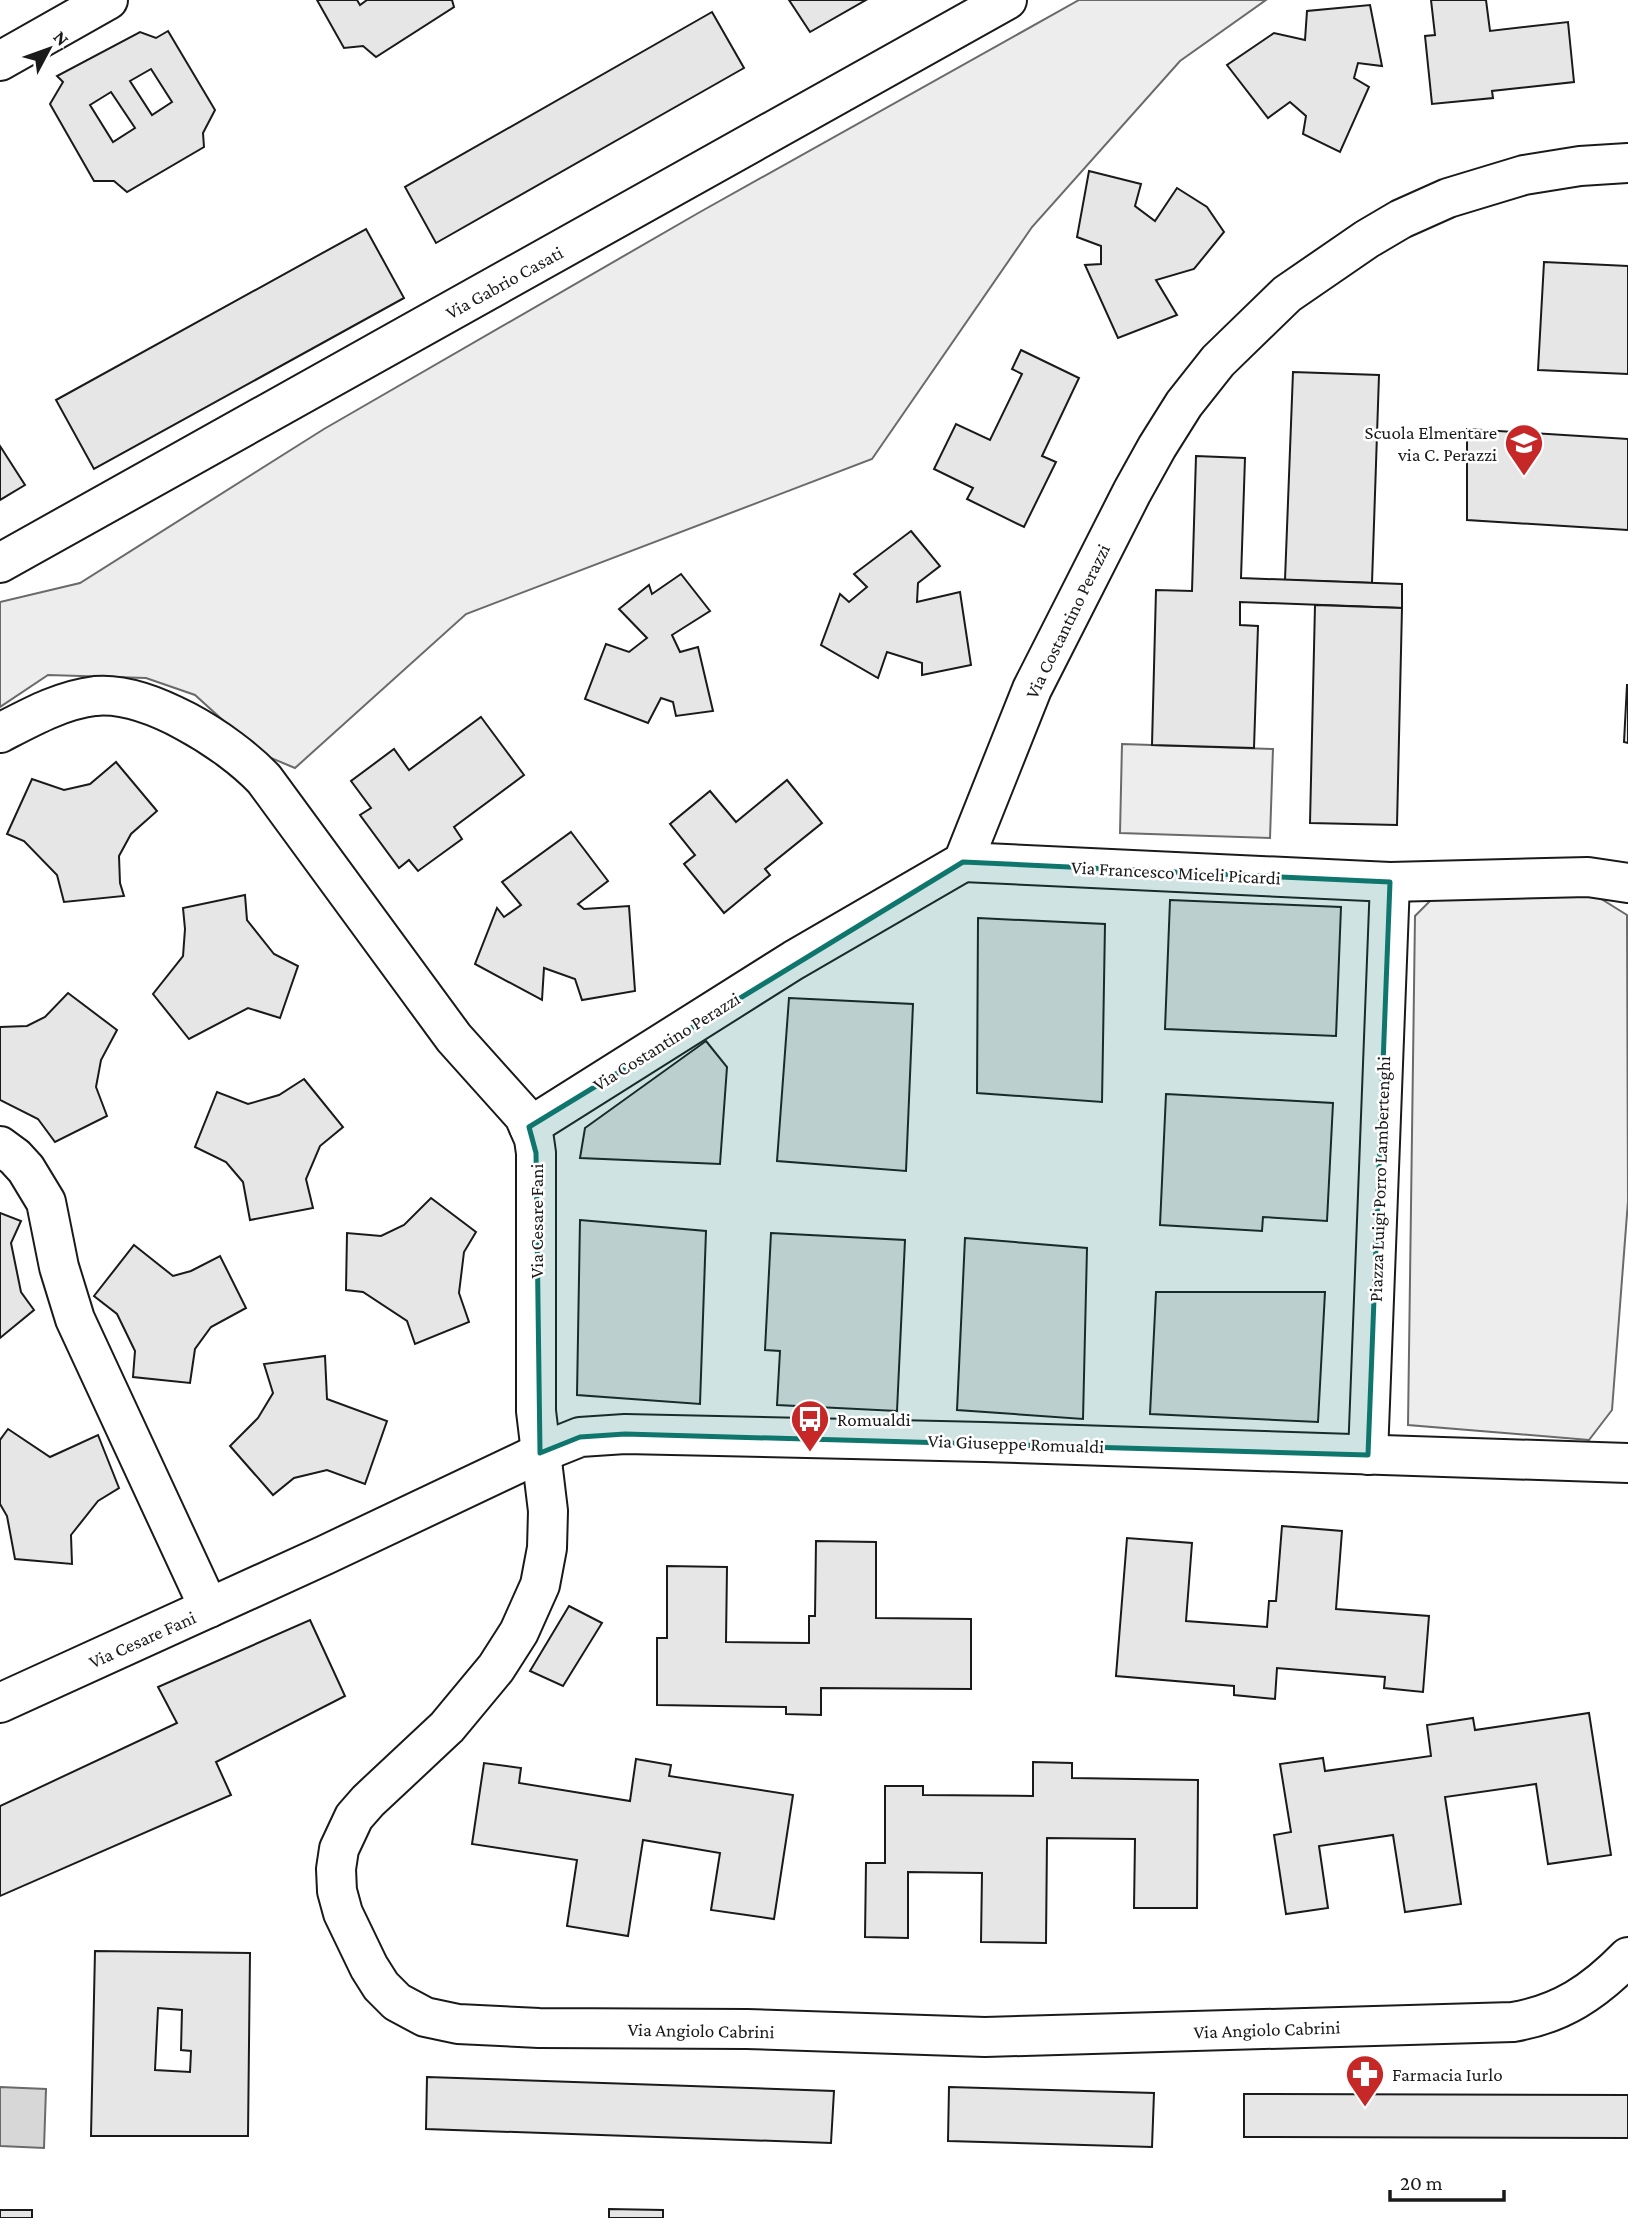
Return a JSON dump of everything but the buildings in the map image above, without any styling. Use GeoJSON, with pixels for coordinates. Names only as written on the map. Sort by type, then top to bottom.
{"type":"FeatureCollection","features":[{"type":"Feature","properties":{"kind":"street"},"geometry":{"type":"LineString","coordinates":[[0,61],[108,0]]}},
{"type":"Feature","properties":{"kind":"street","name":"Via Gabrio Casati"},"geometry":{"type":"LineString","coordinates":[[0,563],[1007,0]]}},
{"type":"Feature","properties":{"kind":"street","name":"Via Costantino Perazzi"},"geometry":{"type":"LineString","coordinates":[[529,1127],[794,960],[963,862],[1032,689],[1132,492],[1184,404],[1208,372],[1231,346],[1287,294],[1367,239],[1426,207],[1473,189],[1524,175],[1628,163]]}},
{"type":"Feature","properties":{"kind":"street","name":"Via Cesare Fani"},"geometry":{"type":"LineString","coordinates":[[0,733],[43,711],[98,696],[111,696],[125,698],[191,724],[235,753],[264,779],[454,1038],[516,1107],[529,1127],[536,1153],[535,1379],[540,1453],[0,1703]]}},
{"type":"Feature","properties":{"kind":"street","name":"Via Francesco Miceli Picardi"},"geometry":{"type":"LineString","coordinates":[[963,862],[1390,882]]}},
{"type":"Feature","properties":{"kind":"street"},"geometry":{"type":"LineString","coordinates":[[1390,882],[1588,877],[1628,884]]}},
{"type":"Feature","properties":{"kind":"street","name":"Piazza Luigi Porro Lambertenghi"},"geometry":{"type":"LineString","coordinates":[[1368,1455],[1390,882]]}},
{"type":"Feature","properties":{"kind":"street"},"geometry":{"type":"LineString","coordinates":[[0,1146],[26,1169],[46,1202],[59,1267],[75,1319],[209,1608]]}},
{"type":"Feature","properties":{"kind":"street","name":"Via Giuseppe Romualdi"},"geometry":{"type":"LineString","coordinates":[[540,1453],[580,1437],[625,1434],[985,1442],[1368,1455]]}},
{"type":"Feature","properties":{"kind":"street","name":"Via Angiolo Cabrini"},"geometry":{"type":"LineString","coordinates":[[540,1453],[548,1511],[547,1548],[540,1585],[519,1632],[496,1668],[462,1710],[418,1756],[378,1790],[354,1817],[339,1849],[337,1891],[352,1933],[382,1986],[397,2002],[414,2013],[458,2024],[539,2028],[747,2029],[985,2037],[1513,2022],[1537,2018],[1581,1999],[1628,1958]]}},
{"type":"Feature","properties":{"kind":"street"},"geometry":{"type":"LineString","coordinates":[[1368,1455],[1628,1463]]}},
{"type":"Feature","properties":{"kind":"highlighted area"},"geometry":{"type":"Polygon","coordinates":[[[963,862],[1390,882],[1368,1455],[625,1434],[580,1437],[540,1453],[536,1153],[529,1127],[963,862]]]}},
{"type":"Feature","properties":{"kind":"shaded area"},"geometry":{"type":"Polygon","coordinates":[[[1079,0],[1266,0],[1180,61],[1032,227],[872,459],[466,614],[295,768],[259,753],[195,695],[146,678],[48,675],[0,707],[0,602],[80,583],[324,429],[700,212],[1079,0]]]}},
{"type":"Feature","properties":{"kind":"shaded area"},"geometry":{"type":"Polygon","coordinates":[[[1122,744],[1273,749],[1270,838],[1120,833],[1122,744]]]}},
{"type":"Feature","properties":{"kind":"shaded area"},"geometry":{"type":"Polygon","coordinates":[[[1514,890],[1598,897],[1627,915],[1628,1201],[1612,1410],[1589,1440],[1408,1425],[1415,916],[1435,896],[1514,890]]]}},
{"type":"Feature","properties":{"kind":"shaded area"},"geometry":{"type":"Polygon","coordinates":[[[0,2087],[46,2089],[44,2148],[0,2146],[0,2087]]]}},
{"type":"Feature","properties":{"kind":"place","name":"Scuola Elmentare via C. Perazzi"},"geometry":{"type":"Point","coordinates":[1524,477]}},
{"type":"Feature","properties":{"kind":"place","name":"Romualdi"},"geometry":{"type":"Point","coordinates":[810,1453]}},
{"type":"Feature","properties":{"kind":"place","name":"Farmacia Iurlo"},"geometry":{"type":"Point","coordinates":[1365,2108]}}]}
